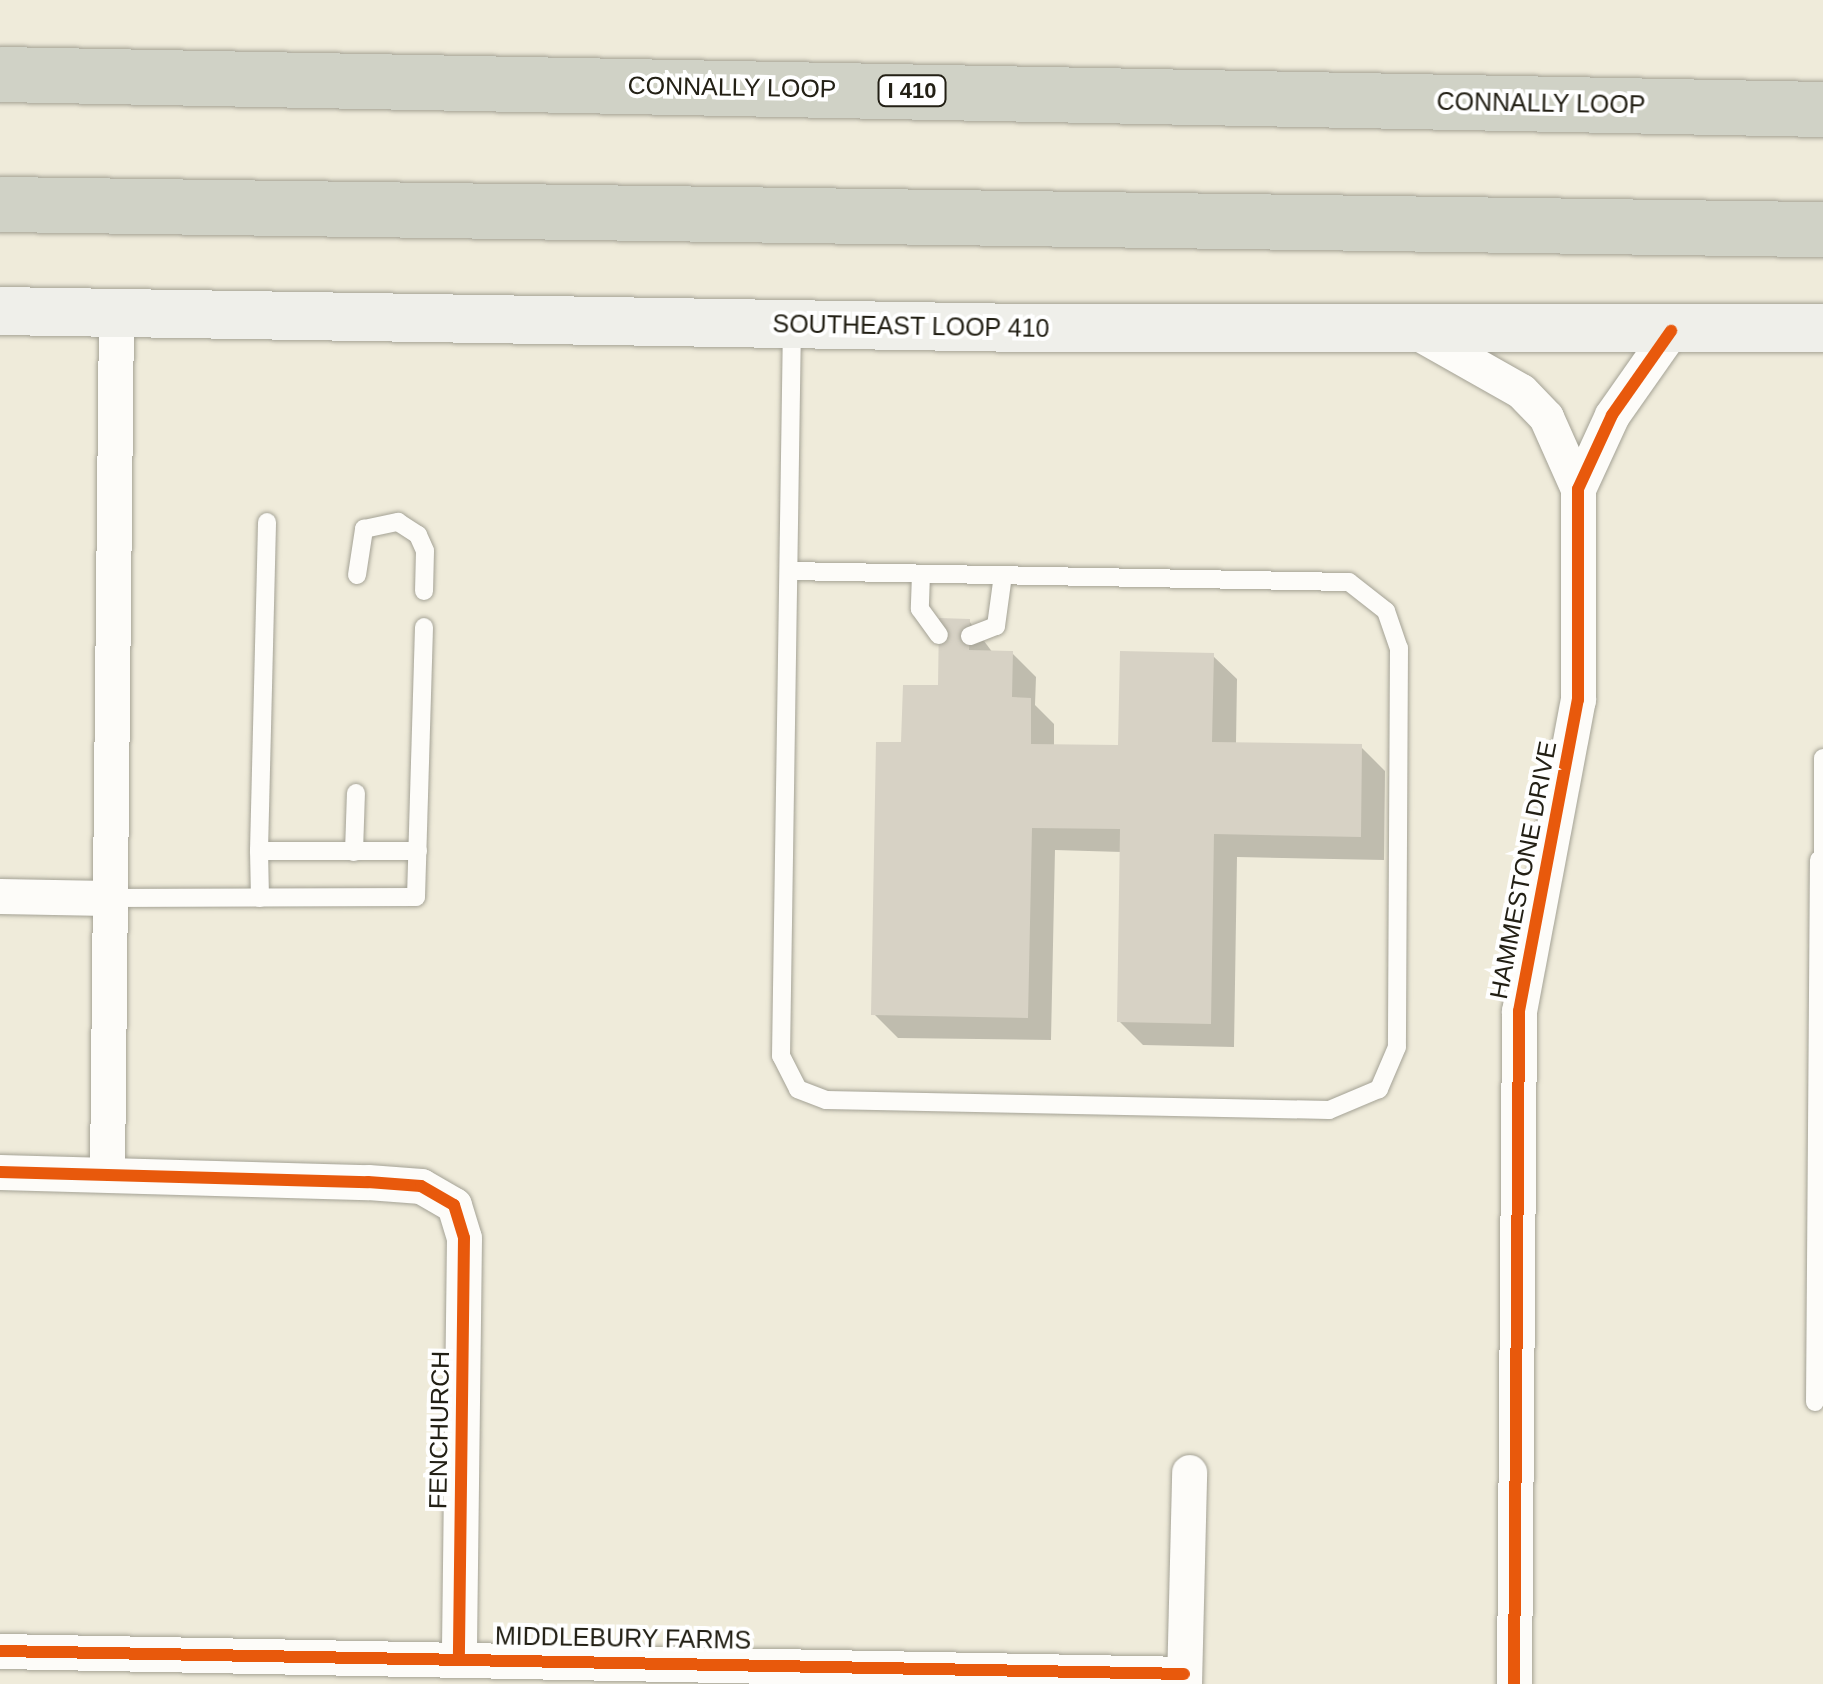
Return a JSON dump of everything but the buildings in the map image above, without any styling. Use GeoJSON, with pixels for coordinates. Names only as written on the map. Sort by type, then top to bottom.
{"type":"FeatureCollection","features":[{"type":"Feature","properties":{"kind":"highway","name":"CONNALLY LOOP"},"geometry":{"type":"LineString","coordinates":[[0,74],[1823,109]]}},
{"type":"Feature","properties":{"kind":"highway"},"geometry":{"type":"LineString","coordinates":[[0,204],[1823,229]]}},
{"type":"Feature","properties":{"kind":"main road","name":"SOUTHEAST LOOP 410"},"geometry":{"type":"LineString","coordinates":[[0,311],[1412,330],[1823,328]]}},
{"type":"Feature","properties":{"kind":"street"},"geometry":{"type":"LineString","coordinates":[[0,1172],[107,1173],[116,313]]}},
{"type":"Feature","properties":{"kind":"street","name":"HAMMESTONE DRIVE"},"geometry":{"type":"LineString","coordinates":[[1412,330],[1521,390],[1546,417],[1578,489],[1578,700],[1519,1011],[1514,1684]]}},
{"type":"Feature","properties":{"kind":"street","name":"HAMMESTONE DRIVE"},"geometry":{"type":"LineString","coordinates":[[1578,489],[1612,415],[1671,331]]}},
{"type":"Feature","properties":{"kind":"street"},"geometry":{"type":"LineString","coordinates":[[0,896],[107,898]]}},
{"type":"Feature","properties":{"kind":"street","name":"FENCHURCH"},"geometry":{"type":"LineString","coordinates":[[107,1173],[421,1186],[454,1205],[464,1238],[459,1656]]}},
{"type":"Feature","properties":{"kind":"street"},"geometry":{"type":"LineString","coordinates":[[1184,1679],[1189,1472]]}},
{"type":"Feature","properties":{"kind":"street","name":"MIDDLEBURY FARMS"},"geometry":{"type":"LineString","coordinates":[[0,1651],[459,1656],[1184,1679]]}},
{"type":"Feature","properties":{"kind":"lane"},"geometry":{"type":"LineString","coordinates":[[789,571],[1349,582],[1386,611],[1399,648],[1397,1047],[1379,1089],[1329,1110],[826,1100],[798,1089],[781,1056],[792,324]]}},
{"type":"Feature","properties":{"kind":"lane"},"geometry":{"type":"LineString","coordinates":[[260,898],[267,522]]}},
{"type":"Feature","properties":{"kind":"lane"},"geometry":{"type":"LineString","coordinates":[[357,575],[364,530],[398,522],[418,535],[424,552],[424,591]]}},
{"type":"Feature","properties":{"kind":"lane"},"geometry":{"type":"LineString","coordinates":[[922,574],[920,609],[939,634]]}},
{"type":"Feature","properties":{"kind":"lane"},"geometry":{"type":"LineString","coordinates":[[970,636],[996,626],[1002,575]]}},
{"type":"Feature","properties":{"kind":"lane"},"geometry":{"type":"LineString","coordinates":[[107,898],[416,897],[424,627]]}},
{"type":"Feature","properties":{"kind":"lane"},"geometry":{"type":"LineString","coordinates":[[1814,1402],[1823,758]]}},
{"type":"Feature","properties":{"kind":"lane"},"geometry":{"type":"LineString","coordinates":[[354,852],[356,793]]}},
{"type":"Feature","properties":{"kind":"lane"},"geometry":{"type":"LineString","coordinates":[[260,851],[418,851]]}},
{"type":"Feature","properties":{"kind":"cycle path"},"geometry":{"type":"LineString","coordinates":[[1514,1684],[1519,1011],[1578,700],[1578,489],[1612,415],[1671,331]]}},
{"type":"Feature","properties":{"kind":"cycle path"},"geometry":{"type":"LineString","coordinates":[[0,1172],[368,1182],[421,1186],[454,1205],[464,1238],[459,1656]]}},
{"type":"Feature","properties":{"kind":"cycle path"},"geometry":{"type":"LineString","coordinates":[[0,1651],[1184,1674]]}}]}
